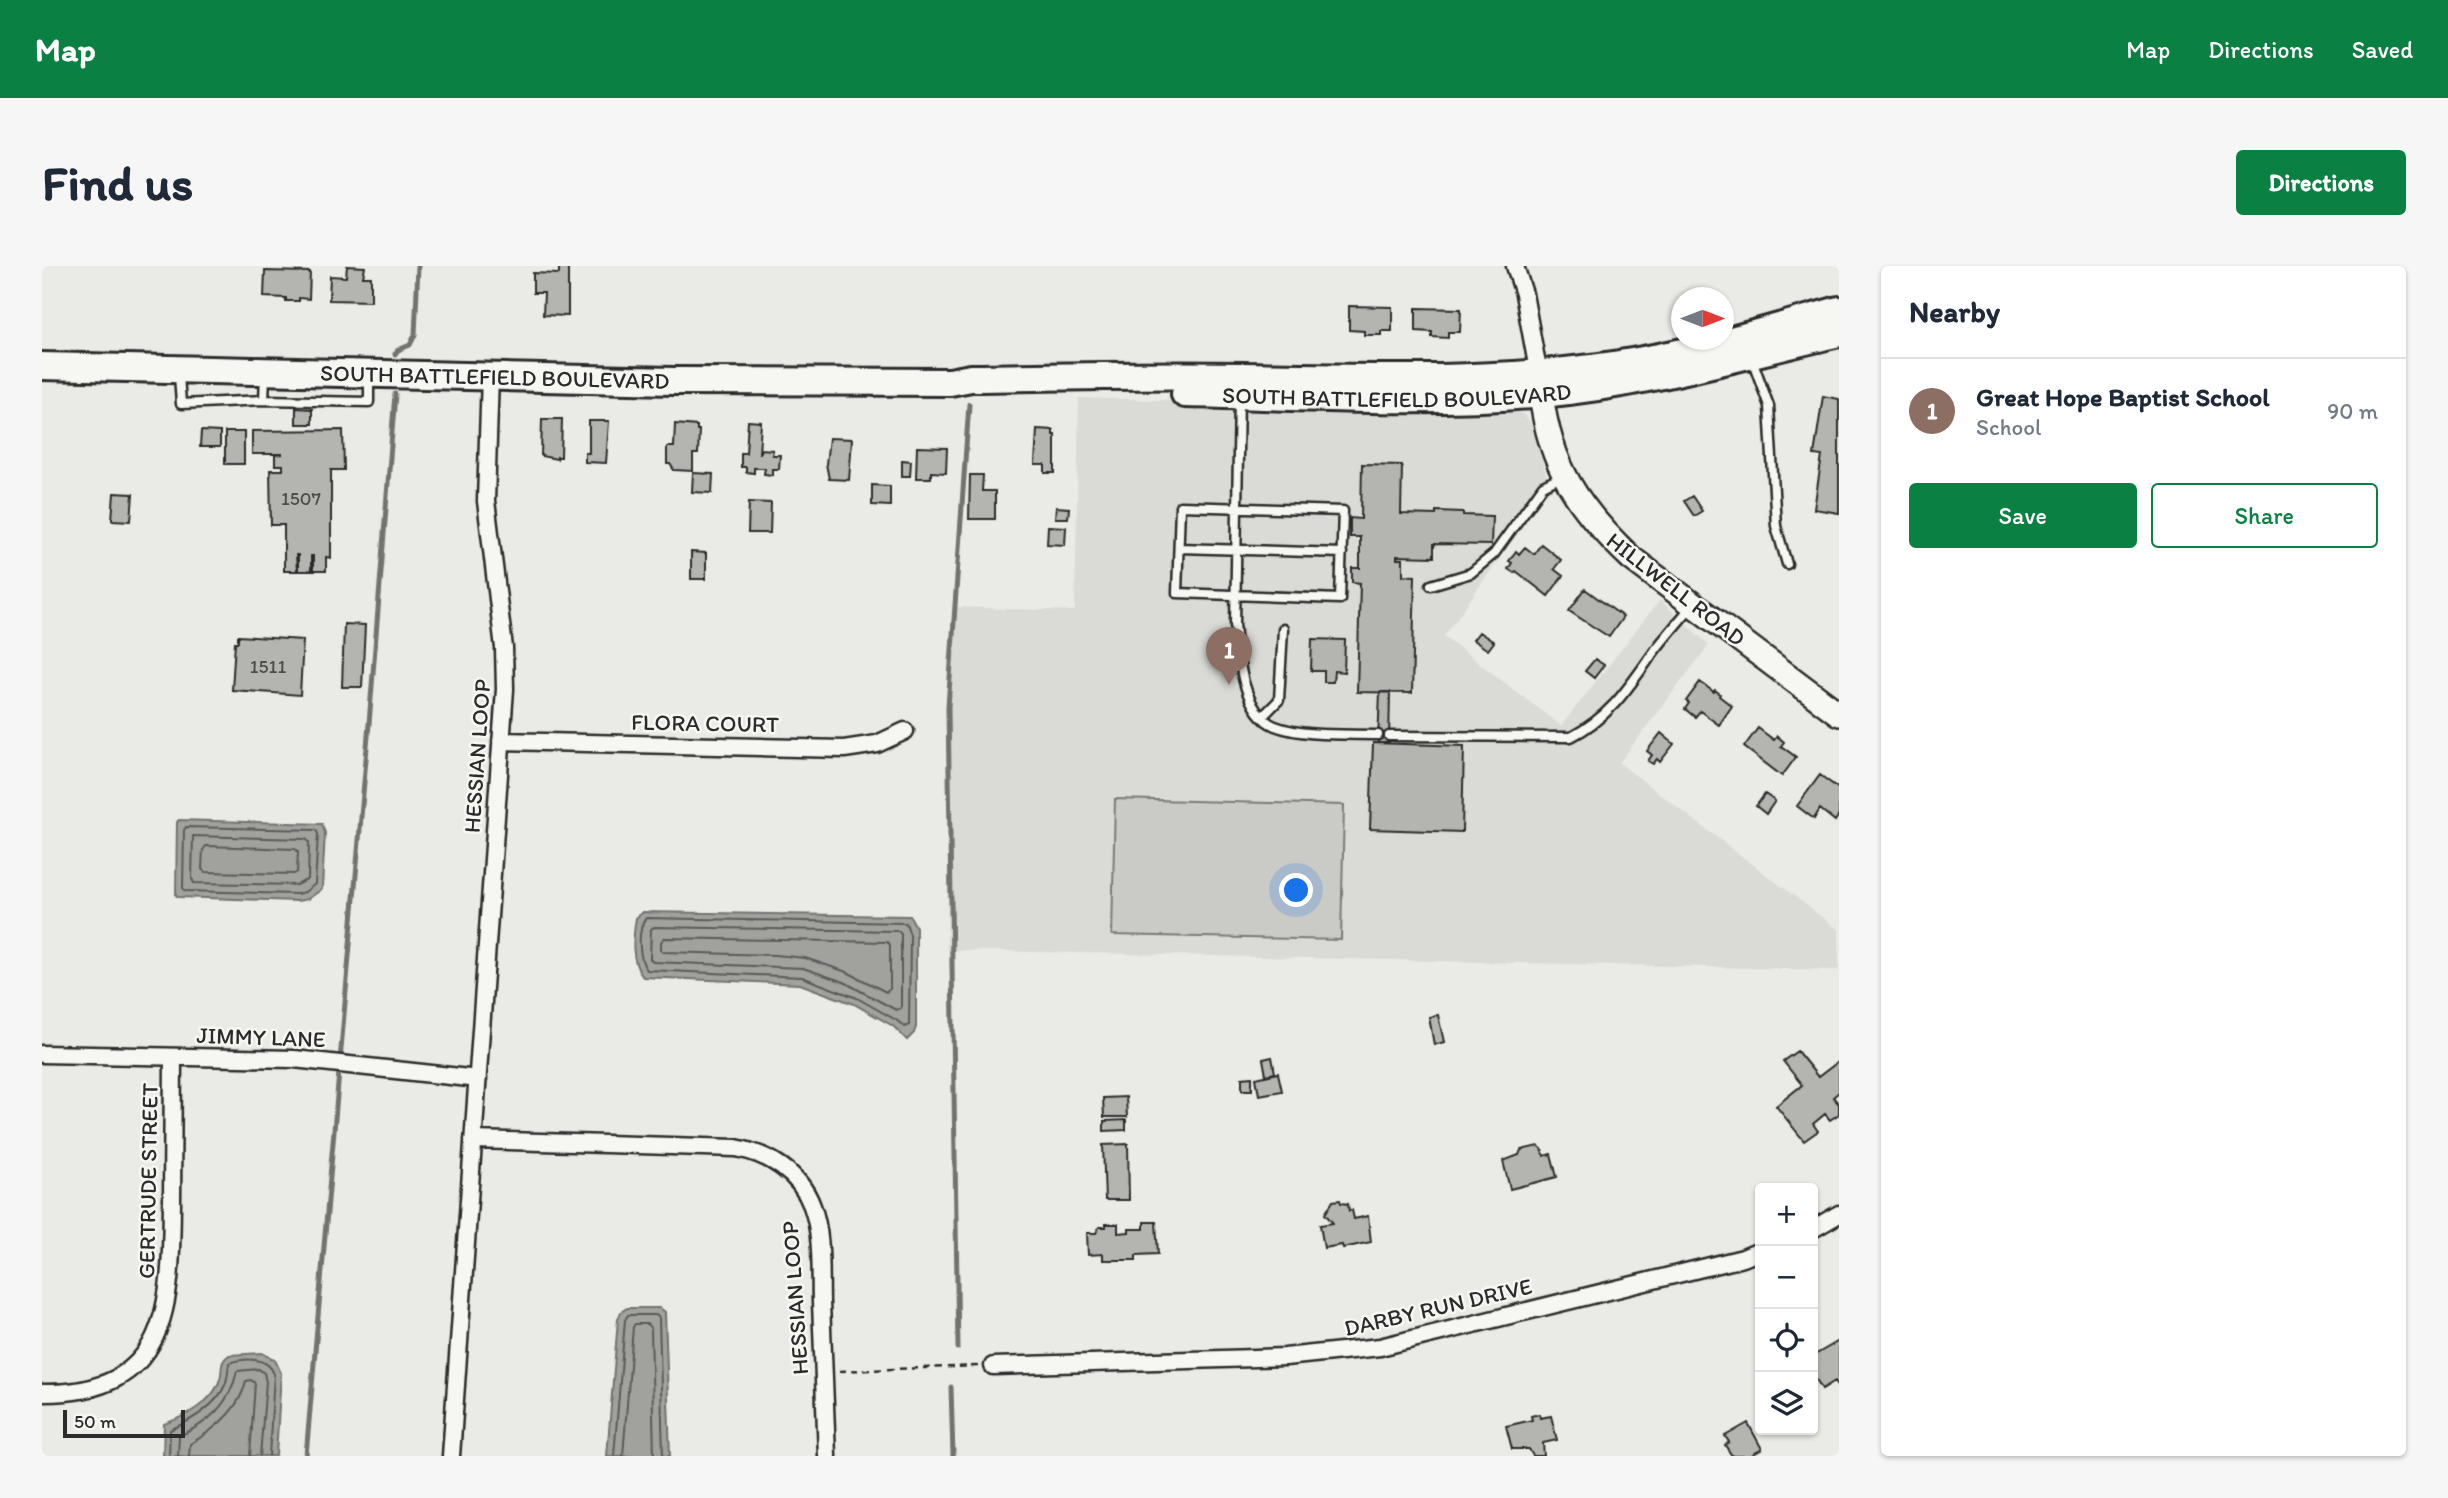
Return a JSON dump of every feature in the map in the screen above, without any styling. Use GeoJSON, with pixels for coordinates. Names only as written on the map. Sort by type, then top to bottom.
{"type":"FeatureCollection","features":[{"type":"Feature","properties":{"kind":"main road","name":"SOUTH BATTLEFIELD BOULEVARD"},"geometry":{"type":"LineString","coordinates":[[42,366],[673,381],[950,383],[973,391],[1239,385],[1357,400],[1540,384],[1637,382],[1748,345],[1839,310]]}},
{"type":"Feature","properties":{"kind":"main road","name":"SOUTH BATTLEFIELD BOULEVARD"},"geometry":{"type":"LineString","coordinates":[[1748,345],[1839,333]]}},
{"type":"Feature","properties":{"kind":"street"},"geometry":{"type":"LineString","coordinates":[[1516,266],[1524,294],[1540,384]]}},
{"type":"Feature","properties":{"kind":"street","name":"HESSIAN LOOP"},"geometry":{"type":"LineString","coordinates":[[451,1456],[505,669],[486,501],[489,375]]}},
{"type":"Feature","properties":{"kind":"street","name":"HILLWELL ROAD"},"geometry":{"type":"LineString","coordinates":[[1540,384],[1544,422],[1563,476],[1602,531],[1630,558],[1839,714]]}},
{"type":"Feature","properties":{"kind":"street","name":"FLORA COURT"},"geometry":{"type":"LineString","coordinates":[[501,741],[844,749],[867,747],[905,731]]}},
{"type":"Feature","properties":{"kind":"street","name":"JIMMY LANE"},"geometry":{"type":"LineString","coordinates":[[42,1054],[328,1062],[478,1079]]}},
{"type":"Feature","properties":{"kind":"street","name":"GERTRUDE STREET"},"geometry":{"type":"LineString","coordinates":[[42,1393],[94,1389],[116,1379],[134,1366],[149,1348],[161,1322],[169,1292],[172,1257],[173,1056]]}},
{"type":"Feature","properties":{"kind":"street","name":"HESSIAN LOOP"},"geometry":{"type":"LineString","coordinates":[[473,1140],[736,1147],[750,1150],[778,1164],[798,1182],[806,1194],[816,1224],[827,1456]]}},
{"type":"Feature","properties":{"kind":"street"},"geometry":{"type":"LineString","coordinates":[[1818,1225],[1839,1214]]}},
{"type":"Feature","properties":{"kind":"street","name":"DARBY RUN DRIVE"},"geometry":{"type":"LineString","coordinates":[[993,1366],[1284,1357],[1380,1347],[1755,1253]]}},
{"type":"Feature","properties":{"kind":"lane"},"geometry":{"type":"LineString","coordinates":[[1748,345],[1769,406],[1776,526],[1787,564]]}},
{"type":"Feature","properties":{"kind":"lane"},"geometry":{"type":"LineString","coordinates":[[178,369],[181,404],[264,400],[369,402],[369,373]]}},
{"type":"Feature","properties":{"kind":"lane"},"geometry":{"type":"LineString","coordinates":[[264,400],[265,371]]}},
{"type":"Feature","properties":{"kind":"lane"},"geometry":{"type":"LineString","coordinates":[[1239,385],[1236,595],[1237,648],[1243,681],[1255,707],[1272,725],[1295,732],[1378,735]]}},
{"type":"Feature","properties":{"kind":"lane"},"geometry":{"type":"LineString","coordinates":[[1431,585],[1471,573],[1494,554],[1543,486],[1563,476]]}},
{"type":"Feature","properties":{"kind":"lane"},"geometry":{"type":"LineString","coordinates":[[1180,506],[1343,512],[1340,599],[1177,593],[1179,548],[1180,506]]}},
{"type":"Feature","properties":{"kind":"lane"},"geometry":{"type":"LineString","coordinates":[[1179,548],[1342,554]]}},
{"type":"Feature","properties":{"kind":"lane"},"geometry":{"type":"LineString","coordinates":[[1389,736],[1570,737],[1592,726],[1619,701],[1692,605]]}},
{"type":"Feature","properties":{"kind":"lane"},"geometry":{"type":"LineString","coordinates":[[1263,716],[1279,701],[1283,629]]}},
{"type":"Feature","properties":{"kind":"path"},"geometry":{"type":"LineString","coordinates":[[823,1371],[993,1366]]}},
{"type":"Feature","properties":{"kind":"shaded area"},"geometry":{"type":"Polygon","coordinates":[[[1079,398],[1434,407],[1503,405],[1524,415],[1531,424],[1550,488],[1444,636],[1561,726],[1660,600],[1709,645],[1619,763],[1839,930],[1839,970],[947,950],[952,607],[1075,611],[1079,398]]]}},
{"type":"Feature","properties":{"kind":"shaded area"},"geometry":{"type":"Polygon","coordinates":[[[1115,799],[1344,805],[1341,940],[1112,935],[1115,799]]]}},
{"type":"Feature","properties":{"kind":"water"},"geometry":{"type":"Polygon","coordinates":[[[179,820],[322,824],[325,833],[322,889],[308,899],[297,901],[178,897],[179,820]]]}},
{"type":"Feature","properties":{"kind":"water"},"geometry":{"type":"Polygon","coordinates":[[[643,912],[910,916],[916,927],[914,1033],[907,1040],[893,1026],[854,1004],[800,984],[643,977],[636,964],[633,941],[636,918],[643,912]]]}},
{"type":"Feature","properties":{"kind":"water"},"geometry":{"type":"Polygon","coordinates":[[[627,1308],[660,1308],[665,1312],[670,1456],[607,1456],[618,1319],[621,1312],[627,1308]]]}},
{"type":"Feature","properties":{"kind":"water"},"geometry":{"type":"Polygon","coordinates":[[[262,1353],[275,1360],[281,1373],[276,1456],[163,1456],[164,1424],[189,1413],[212,1395],[226,1358],[229,1355],[262,1353]]]}},
{"type":"Feature","properties":{"kind":"building"},"geometry":{"type":"Polygon","coordinates":[[[347,266],[365,267],[363,277],[371,277],[371,301],[329,300],[330,276],[346,277],[347,266]]]}},
{"type":"Feature","properties":{"kind":"building"},"geometry":{"type":"Polygon","coordinates":[[[559,267],[568,267],[568,316],[543,315],[544,293],[533,293],[533,273],[559,274],[559,267]]]}},
{"type":"Feature","properties":{"kind":"building"},"geometry":{"type":"Polygon","coordinates":[[[265,271],[310,272],[309,299],[286,301],[286,298],[264,297],[265,271]]]}},
{"type":"Feature","properties":{"kind":"building"},"geometry":{"type":"Polygon","coordinates":[[[1349,306],[1392,307],[1392,331],[1381,331],[1381,335],[1364,335],[1364,331],[1349,330],[1349,306]]]}},
{"type":"Feature","properties":{"kind":"building"},"geometry":{"type":"Polygon","coordinates":[[[1416,308],[1461,309],[1460,332],[1448,332],[1448,338],[1432,337],[1432,332],[1416,331],[1416,308]]]}},
{"type":"Feature","properties":{"kind":"building"},"geometry":{"type":"Polygon","coordinates":[[[1823,396],[1839,399],[1839,513],[1814,509],[1822,456],[1814,455],[1823,396]]]}},
{"type":"Feature","properties":{"kind":"building"},"geometry":{"type":"Polygon","coordinates":[[[296,408],[312,409],[312,424],[296,424],[296,408]]]}},
{"type":"Feature","properties":{"kind":"building"},"geometry":{"type":"Polygon","coordinates":[[[542,419],[562,419],[561,457],[557,459],[541,456],[542,419]]]}},
{"type":"Feature","properties":{"kind":"building"},"geometry":{"type":"Polygon","coordinates":[[[589,421],[609,421],[606,463],[585,462],[585,453],[589,453],[589,421]]]}},
{"type":"Feature","properties":{"kind":"building"},"geometry":{"type":"Polygon","coordinates":[[[748,421],[761,422],[759,454],[761,449],[773,450],[772,455],[780,455],[779,469],[772,469],[772,475],[764,474],[765,468],[754,468],[754,473],[746,472],[746,467],[741,467],[741,453],[746,453],[748,421]]]}},
{"type":"Feature","properties":{"kind":"building"},"geometry":{"type":"Polygon","coordinates":[[[675,424],[697,426],[699,430],[698,454],[693,454],[693,471],[674,470],[667,464],[667,447],[674,447],[675,424]]]}},
{"type":"Feature","properties":{"kind":"building"},"geometry":{"type":"Polygon","coordinates":[[[1037,429],[1053,430],[1055,473],[1045,473],[1045,465],[1035,465],[1037,429]]]}},
{"type":"Feature","properties":{"kind":"building"},"geometry":{"type":"Polygon","coordinates":[[[343,430],[344,470],[331,470],[331,558],[326,557],[326,571],[313,571],[311,556],[311,571],[298,571],[296,555],[297,571],[284,571],[284,525],[271,525],[270,470],[283,470],[283,465],[275,465],[275,455],[283,454],[252,454],[252,431],[343,430]]]}},
{"type":"Feature","properties":{"kind":"building"},"geometry":{"type":"Polygon","coordinates":[[[201,431],[220,432],[220,447],[200,447],[201,431]]]}},
{"type":"Feature","properties":{"kind":"building"},"geometry":{"type":"Polygon","coordinates":[[[225,432],[244,432],[244,464],[225,464],[225,432]]]}},
{"type":"Feature","properties":{"kind":"building"},"geometry":{"type":"Polygon","coordinates":[[[829,438],[852,439],[849,480],[829,479],[826,464],[829,438]]]}},
{"type":"Feature","properties":{"kind":"building"},"geometry":{"type":"Polygon","coordinates":[[[917,447],[947,448],[946,473],[931,472],[931,478],[916,478],[917,447]]]}},
{"type":"Feature","properties":{"kind":"building"},"geometry":{"type":"Polygon","coordinates":[[[902,460],[911,461],[910,476],[902,476],[902,460]]]}},
{"type":"Feature","properties":{"kind":"building"},"geometry":{"type":"Polygon","coordinates":[[[1362,464],[1402,465],[1401,514],[1436,515],[1436,511],[1492,516],[1491,545],[1434,544],[1434,557],[1397,556],[1397,559],[1403,559],[1403,575],[1415,576],[1412,693],[1357,692],[1360,583],[1352,582],[1352,568],[1360,568],[1360,537],[1350,537],[1350,518],[1361,519],[1362,464]]]}},
{"type":"Feature","properties":{"kind":"building"},"geometry":{"type":"Polygon","coordinates":[[[693,473],[713,474],[712,493],[692,492],[693,473]]]}},
{"type":"Feature","properties":{"kind":"building"},"geometry":{"type":"Polygon","coordinates":[[[970,475],[983,475],[982,491],[995,491],[995,519],[969,519],[970,475]]]}},
{"type":"Feature","properties":{"kind":"building"},"geometry":{"type":"Polygon","coordinates":[[[872,485],[890,486],[890,506],[872,505],[872,485]]]}},
{"type":"Feature","properties":{"kind":"building"},"geometry":{"type":"Polygon","coordinates":[[[114,493],[133,494],[131,521],[112,520],[114,493]]]}},
{"type":"Feature","properties":{"kind":"building"},"geometry":{"type":"Polygon","coordinates":[[[1692,496],[1702,511],[1694,516],[1684,501],[1692,496]]]}},
{"type":"Feature","properties":{"kind":"building"},"geometry":{"type":"Polygon","coordinates":[[[749,502],[771,503],[770,533],[748,533],[749,502]]]}},
{"type":"Feature","properties":{"kind":"building"},"geometry":{"type":"Polygon","coordinates":[[[1056,507],[1069,508],[1068,518],[1055,518],[1056,507]]]}},
{"type":"Feature","properties":{"kind":"building"},"geometry":{"type":"Polygon","coordinates":[[[1048,526],[1066,527],[1065,545],[1047,544],[1048,526]]]}},
{"type":"Feature","properties":{"kind":"building"},"geometry":{"type":"Polygon","coordinates":[[[1541,544],[1561,560],[1554,569],[1563,576],[1548,596],[1516,571],[1514,573],[1508,569],[1512,563],[1509,561],[1516,551],[1519,554],[1525,547],[1534,554],[1541,544]]]}},
{"type":"Feature","properties":{"kind":"building"},"geometry":{"type":"Polygon","coordinates":[[[691,552],[706,553],[706,579],[691,579],[691,552]]]}},
{"type":"Feature","properties":{"kind":"building"},"geometry":{"type":"Polygon","coordinates":[[[1585,589],[1623,617],[1609,637],[1569,611],[1585,589]]]}},
{"type":"Feature","properties":{"kind":"building"},"geometry":{"type":"Polygon","coordinates":[[[344,624],[365,625],[362,687],[342,687],[344,624]]]}},
{"type":"Feature","properties":{"kind":"building"},"geometry":{"type":"Polygon","coordinates":[[[1479,632],[1494,642],[1488,650],[1473,640],[1479,632]]]}},
{"type":"Feature","properties":{"kind":"building"},"geometry":{"type":"Polygon","coordinates":[[[238,636],[303,640],[300,695],[232,690],[235,642],[238,642],[238,636]]]}},
{"type":"Feature","properties":{"kind":"building"},"geometry":{"type":"Polygon","coordinates":[[[1312,639],[1345,640],[1344,672],[1334,671],[1333,682],[1324,682],[1324,671],[1311,671],[1312,639]]]}},
{"type":"Feature","properties":{"kind":"building"},"geometry":{"type":"Polygon","coordinates":[[[1595,659],[1604,665],[1594,678],[1585,671],[1595,659]]]}},
{"type":"Feature","properties":{"kind":"building"},"geometry":{"type":"Polygon","coordinates":[[[1700,682],[1714,692],[1715,690],[1732,706],[1719,725],[1700,711],[1695,717],[1685,709],[1689,703],[1686,701],[1700,682]]]}},
{"type":"Feature","properties":{"kind":"building"},"geometry":{"type":"Polygon","coordinates":[[[1380,692],[1390,692],[1389,743],[1378,743],[1380,692]]]}},
{"type":"Feature","properties":{"kind":"building"},"geometry":{"type":"Polygon","coordinates":[[[1758,728],[1774,740],[1777,736],[1784,742],[1781,746],[1796,757],[1782,776],[1744,747],[1758,728]]]}},
{"type":"Feature","properties":{"kind":"building"},"geometry":{"type":"Polygon","coordinates":[[[1661,733],[1674,744],[1660,762],[1657,759],[1653,764],[1648,761],[1652,755],[1647,751],[1661,733]]]}},
{"type":"Feature","properties":{"kind":"building"},"geometry":{"type":"Polygon","coordinates":[[[1373,743],[1464,746],[1462,832],[1370,829],[1373,743]]]}},
{"type":"Feature","properties":{"kind":"building"},"geometry":{"type":"Polygon","coordinates":[[[1820,775],[1839,789],[1839,815],[1835,821],[1820,809],[1814,819],[1797,806],[1820,775]]]}},
{"type":"Feature","properties":{"kind":"building"},"geometry":{"type":"Polygon","coordinates":[[[1765,794],[1775,801],[1766,814],[1756,806],[1765,794]]]}},
{"type":"Feature","properties":{"kind":"building"},"geometry":{"type":"Polygon","coordinates":[[[1438,1015],[1444,1042],[1434,1045],[1429,1017],[1438,1015]]]}},
{"type":"Feature","properties":{"kind":"building"},"geometry":{"type":"Polygon","coordinates":[[[1797,1051],[1818,1077],[1839,1061],[1839,1092],[1833,1097],[1839,1104],[1839,1114],[1830,1120],[1825,1114],[1813,1124],[1818,1131],[1804,1141],[1776,1106],[1802,1085],[1783,1061],[1797,1051]]]}},
{"type":"Feature","properties":{"kind":"building"},"geometry":{"type":"Polygon","coordinates":[[[1272,1057],[1275,1073],[1266,1075],[1263,1059],[1272,1057]]]}},
{"type":"Feature","properties":{"kind":"building"},"geometry":{"type":"Polygon","coordinates":[[[1278,1073],[1282,1091],[1259,1095],[1256,1078],[1278,1073]]]}},
{"type":"Feature","properties":{"kind":"building"},"geometry":{"type":"Polygon","coordinates":[[[1252,1077],[1252,1090],[1242,1090],[1242,1078],[1252,1077]]]}},
{"type":"Feature","properties":{"kind":"building"},"geometry":{"type":"Polygon","coordinates":[[[1126,1097],[1127,1117],[1104,1117],[1103,1098],[1126,1097]]]}},
{"type":"Feature","properties":{"kind":"building"},"geometry":{"type":"Polygon","coordinates":[[[1126,1120],[1126,1130],[1104,1131],[1104,1121],[1126,1120]]]}},
{"type":"Feature","properties":{"kind":"building"},"geometry":{"type":"Polygon","coordinates":[[[1128,1144],[1129,1200],[1105,1200],[1103,1145],[1128,1144]]]}},
{"type":"Feature","properties":{"kind":"building"},"geometry":{"type":"Polygon","coordinates":[[[1538,1146],[1544,1156],[1551,1154],[1557,1177],[1510,1189],[1503,1161],[1519,1155],[1521,1150],[1538,1146]]]}},
{"type":"Feature","properties":{"kind":"building"},"geometry":{"type":"Polygon","coordinates":[[[1340,1200],[1341,1203],[1348,1204],[1354,1219],[1368,1216],[1371,1242],[1343,1248],[1342,1245],[1324,1248],[1320,1225],[1333,1223],[1325,1214],[1333,1201],[1340,1200]]]}},
{"type":"Feature","properties":{"kind":"building"},"geometry":{"type":"Polygon","coordinates":[[[1144,1222],[1156,1222],[1158,1254],[1136,1255],[1136,1260],[1103,1260],[1103,1254],[1088,1255],[1087,1233],[1096,1233],[1099,1227],[1106,1227],[1106,1224],[1118,1224],[1118,1233],[1129,1232],[1129,1229],[1144,1229],[1144,1222]]]}},
{"type":"Feature","properties":{"kind":"building"},"geometry":{"type":"Polygon","coordinates":[[[1839,1341],[1839,1387],[1835,1381],[1822,1389],[1818,1382],[1818,1353],[1839,1341]]]}},
{"type":"Feature","properties":{"kind":"building"},"geometry":{"type":"Polygon","coordinates":[[[1539,1414],[1540,1418],[1551,1416],[1557,1440],[1543,1443],[1544,1456],[1533,1456],[1529,1449],[1512,1449],[1506,1426],[1532,1420],[1531,1416],[1539,1414]]]}},
{"type":"Feature","properties":{"kind":"building"},"geometry":{"type":"Polygon","coordinates":[[[1748,1423],[1762,1449],[1750,1456],[1732,1456],[1725,1445],[1729,1442],[1725,1436],[1748,1423]]]}},
{"type":"Feature","properties":{"kind":"waterway"},"geometry":{"type":"LineString","coordinates":[[395,354],[410,345],[415,335],[418,266]]}},
{"type":"Feature","properties":{"kind":"waterway"},"geometry":{"type":"LineString","coordinates":[[306,1456],[395,394]]}},
{"type":"Feature","properties":{"kind":"waterway"},"geometry":{"type":"LineString","coordinates":[[958,1348],[948,707],[969,404]]}},
{"type":"Feature","properties":{"kind":"waterway"},"geometry":{"type":"LineString","coordinates":[[951,1387],[953,1456]]}},
{"type":"Feature","properties":{"kind":"place","name":"Great Hope Baptist School"},"geometry":{"type":"Point","coordinates":[1229,685]}}]}
